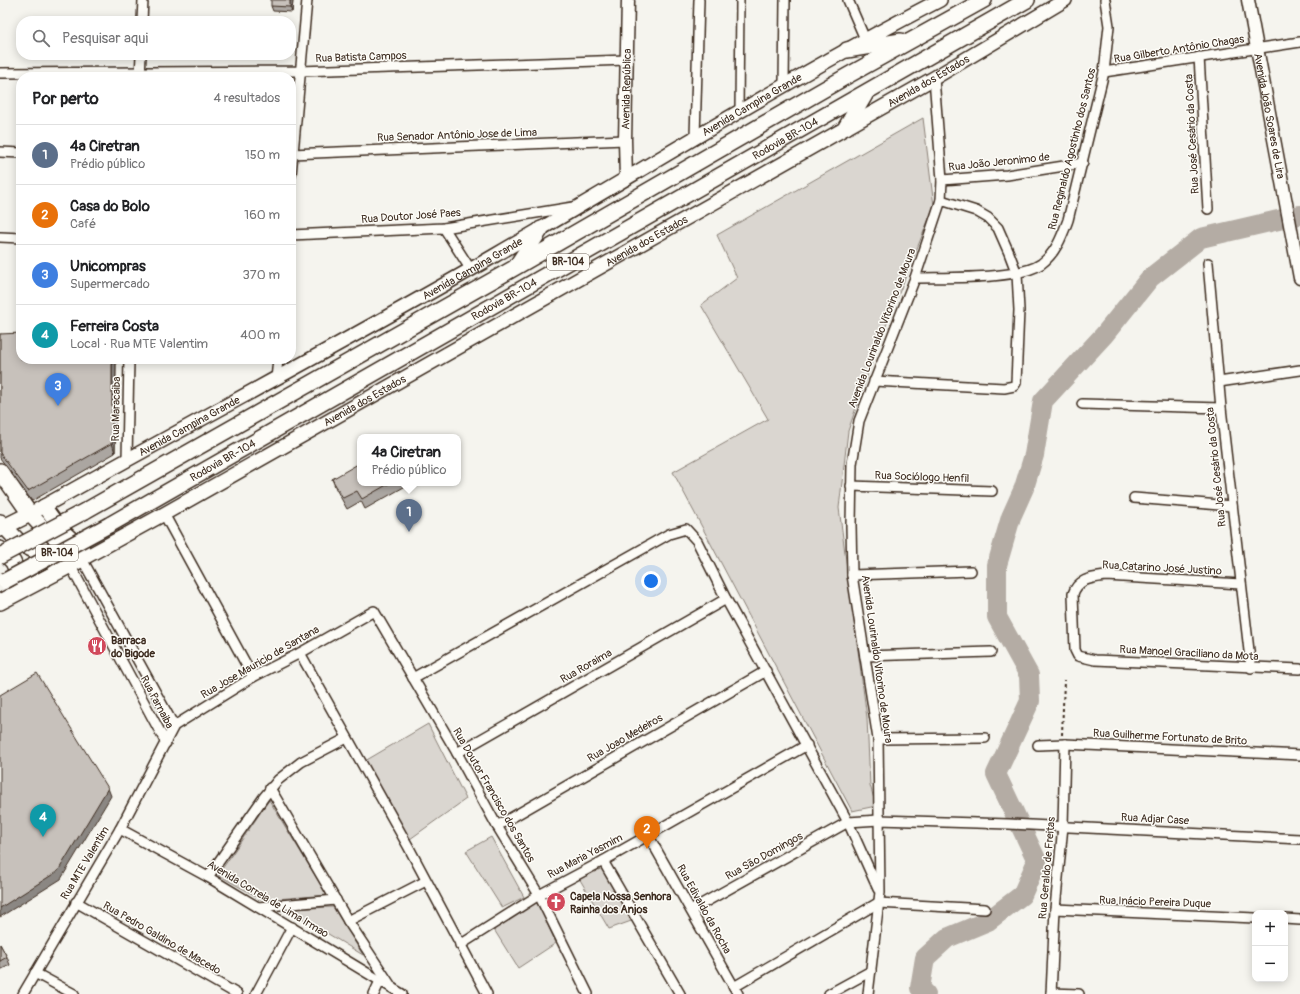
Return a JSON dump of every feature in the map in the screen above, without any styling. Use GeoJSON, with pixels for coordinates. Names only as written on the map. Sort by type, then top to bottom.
{"type":"FeatureCollection","features":[{"type":"Feature","properties":{"kind":"main road","name":"Avenida Campina Grande"},"geometry":{"type":"LineString","coordinates":[[1,526],[30,514],[127,459],[276,379],[541,229],[784,85],[865,39],[940,0]]}},
{"type":"Feature","properties":{"kind":"main road","name":"Rodovia BR-104"},"geometry":{"type":"LineString","coordinates":[[0,556],[85,511],[984,0]]}},
{"type":"Feature","properties":{"kind":"main road","name":"Rodovia BR-104"},"geometry":{"type":"LineString","coordinates":[[3,582],[109,525],[288,421],[866,94],[1027,0]]}},
{"type":"Feature","properties":{"kind":"main road","name":"Avenida dos Estados"},"geometry":{"type":"LineString","coordinates":[[0,602],[164,514],[934,78],[1065,0]]}},
{"type":"Feature","properties":{"kind":"main road"},"geometry":{"type":"LineString","coordinates":[[847,50],[912,40]]}},
{"type":"Feature","properties":{"kind":"main road"},"geometry":{"type":"LineString","coordinates":[[846,127],[866,94]]}},
{"type":"Feature","properties":{"kind":"main road"},"geometry":{"type":"LineString","coordinates":[[516,267],[541,229]]}},
{"type":"Feature","properties":{"kind":"main road"},"geometry":{"type":"LineString","coordinates":[[0,470],[30,514],[43,528],[81,559]]}},
{"type":"Feature","properties":{"kind":"main road"},"geometry":{"type":"LineString","coordinates":[[44,506],[81,559]]}},
{"type":"Feature","properties":{"kind":"main road"},"geometry":{"type":"LineString","coordinates":[[1,526],[21,544],[36,552],[81,559]]}},
{"type":"Feature","properties":{"kind":"main road"},"geometry":{"type":"LineString","coordinates":[[0,549],[13,562],[20,574],[24,588]]}},
{"type":"Feature","properties":{"kind":"street"},"geometry":{"type":"LineString","coordinates":[[142,16],[143,0]]}},
{"type":"Feature","properties":{"kind":"street"},"geometry":{"type":"LineString","coordinates":[[296,112],[307,0]]}},
{"type":"Feature","properties":{"kind":"street","name":"Avenida República"},"geometry":{"type":"LineString","coordinates":[[626,179],[624,140],[628,0]]}},
{"type":"Feature","properties":{"kind":"street"},"geometry":{"type":"LineString","coordinates":[[695,137],[699,0]]}},
{"type":"Feature","properties":{"kind":"street"},"geometry":{"type":"LineString","coordinates":[[739,111],[740,0]]}},
{"type":"Feature","properties":{"kind":"street"},"geometry":{"type":"LineString","coordinates":[[784,85],[785,0]]}},
{"type":"Feature","properties":{"kind":"street"},"geometry":{"type":"LineString","coordinates":[[848,0],[865,39]]}},
{"type":"Feature","properties":{"kind":"street","name":"Rua Reginaldo Agostinho dos Santos"},"geometry":{"type":"LineString","coordinates":[[915,278],[1017,274],[1041,264],[1054,252],[1068,220],[1104,72],[1109,26],[1105,0]]}},
{"type":"Feature","properties":{"kind":"street","name":"Avenida João Soares de Lira"},"geometry":{"type":"LineString","coordinates":[[1248,0],[1290,232],[1300,278]]}},
{"type":"Feature","properties":{"kind":"street","name":"Rua Gilberto Antônio Chagas"},"geometry":{"type":"LineString","coordinates":[[1104,72],[1199,57],[1257,50],[1300,42]]}},
{"type":"Feature","properties":{"kind":"street","name":"Rua José Cesário da Costa"},"geometry":{"type":"LineString","coordinates":[[1199,57],[1208,209]]}},
{"type":"Feature","properties":{"kind":"street"},"geometry":{"type":"LineString","coordinates":[[140,60],[140,72]]}},
{"type":"Feature","properties":{"kind":"street","name":"Rua Batista Campos"},"geometry":{"type":"LineString","coordinates":[[247,72],[627,60]]}},
{"type":"Feature","properties":{"kind":"street","name":"Rua Batista Campos"},"geometry":{"type":"LineString","coordinates":[[0,73],[16,73]]}},
{"type":"Feature","properties":{"kind":"street","name":"Avenida Lourinaldo Vitorino de Moura"},"geometry":{"type":"LineString","coordinates":[[868,994],[880,892],[878,739],[852,575],[852,486],[854,445],[859,421],[915,278],[941,200],[942,180],[934,78]]}},
{"type":"Feature","properties":{"kind":"street","name":"Rua Senador Antônio Jose de Lima"},"geometry":{"type":"LineString","coordinates":[[296,154],[624,140]]}},
{"type":"Feature","properties":{"kind":"street"},"geometry":{"type":"LineString","coordinates":[[0,152],[16,153]]}},
{"type":"Feature","properties":{"kind":"street","name":"Rua João Jeronimo de"},"geometry":{"type":"LineString","coordinates":[[942,180],[1007,175],[1083,163]]}},
{"type":"Feature","properties":{"kind":"street"},"geometry":{"type":"LineString","coordinates":[[874,380],[1004,388],[1014,386],[1017,377],[1019,310],[1017,274],[998,228],[988,218],[976,211],[941,200]]}},
{"type":"Feature","properties":{"kind":"street","name":"Rua Doutor José Paes"},"geometry":{"type":"LineString","coordinates":[[296,235],[444,228],[580,206]]}},
{"type":"Feature","properties":{"kind":"street"},"geometry":{"type":"LineString","coordinates":[[444,228],[470,270]]}},
{"type":"Feature","properties":{"kind":"street"},"geometry":{"type":"LineString","coordinates":[[0,237],[16,238]]}},
{"type":"Feature","properties":{"kind":"street","name":"Rua José Cesário da Costa"},"geometry":{"type":"LineString","coordinates":[[1208,263],[1221,408],[1251,668]]}},
{"type":"Feature","properties":{"kind":"street","name":"Rua Maracaiba"},"geometry":{"type":"LineString","coordinates":[[127,459],[129,364]]}},
{"type":"Feature","properties":{"kind":"street"},"geometry":{"type":"LineString","coordinates":[[276,379],[278,364]]}},
{"type":"Feature","properties":{"kind":"street"},"geometry":{"type":"LineString","coordinates":[[1219,382],[1300,370]]}},
{"type":"Feature","properties":{"kind":"street"},"geometry":{"type":"LineString","coordinates":[[1082,404],[1221,408]]}},
{"type":"Feature","properties":{"kind":"street","name":"Rua Sociólogo Henfil"},"geometry":{"type":"LineString","coordinates":[[852,486],[992,491]]}},
{"type":"Feature","properties":{"kind":"street"},"geometry":{"type":"LineString","coordinates":[[1134,498],[1232,506]]}},
{"type":"Feature","properties":{"kind":"street"},"geometry":{"type":"LineString","coordinates":[[164,514],[253,677]]}},
{"type":"Feature","properties":{"kind":"street"},"geometry":{"type":"LineString","coordinates":[[413,678],[669,534],[686,529],[697,541],[726,600],[807,745],[848,822],[880,892]]}},
{"type":"Feature","properties":{"kind":"street","name":"Rua Parnaiba"},"geometry":{"type":"LineString","coordinates":[[81,559],[174,726]]}},
{"type":"Feature","properties":{"kind":"street","name":"Rua Parnaiba"},"geometry":{"type":"LineString","coordinates":[[81,559],[166,743]]}},
{"type":"Feature","properties":{"kind":"street"},"geometry":{"type":"LineString","coordinates":[[852,575],[972,570]]}},
{"type":"Feature","properties":{"kind":"street","name":"Rua Catarino José Justino"},"geometry":{"type":"LineString","coordinates":[[1078,656],[1073,642],[1073,594],[1076,586],[1082,581],[1092,577],[1106,576],[1242,584]]}},
{"type":"Feature","properties":{"kind":"street","name":"Rua Roraima"},"geometry":{"type":"LineString","coordinates":[[458,753],[726,600]]}},
{"type":"Feature","properties":{"kind":"street","name":"Rua Jose Mauricio de Santana"},"geometry":{"type":"LineString","coordinates":[[174,726],[253,677],[300,653],[374,611]]}},
{"type":"Feature","properties":{"kind":"street","name":"Rua Doutor Francisco dos Santos"},"geometry":{"type":"LineString","coordinates":[[374,611],[458,753],[497,826],[539,895],[588,994]]}},
{"type":"Feature","properties":{"kind":"street"},"geometry":{"type":"LineString","coordinates":[[865,656],[991,652]]}},
{"type":"Feature","properties":{"kind":"street"},"geometry":{"type":"LineString","coordinates":[[300,653],[487,994]]}},
{"type":"Feature","properties":{"kind":"street","name":"Rua Manoel Graciliano da Mota"},"geometry":{"type":"LineString","coordinates":[[1078,656],[1095,660],[1300,669]]}},
{"type":"Feature","properties":{"kind":"street","name":"Rua Joao Medeiros"},"geometry":{"type":"LineString","coordinates":[[497,826],[766,672]]}},
{"type":"Feature","properties":{"kind":"street"},"geometry":{"type":"LineString","coordinates":[[166,743],[174,726]]}},
{"type":"Feature","properties":{"kind":"street"},"geometry":{"type":"LineString","coordinates":[[208,877],[270,788],[288,771],[347,738]]}},
{"type":"Feature","properties":{"kind":"street"},"geometry":{"type":"LineString","coordinates":[[878,739],[985,738]]}},
{"type":"Feature","properties":{"kind":"street","name":"Rua MTE Valentim"},"geometry":{"type":"LineString","coordinates":[[23,994],[120,829],[166,743]]}},
{"type":"Feature","properties":{"kind":"street","name":"Rua Guilherme Fortunato de Brito"},"geometry":{"type":"LineString","coordinates":[[1038,745],[1064,744],[1300,755]]}},
{"type":"Feature","properties":{"kind":"street","name":"Rua Geraldo de Freitas"},"geometry":{"type":"LineString","coordinates":[[1051,993],[1055,910],[1063,826],[1064,744]]}},
{"type":"Feature","properties":{"kind":"street","name":"Rua Maria Yasmim"},"geometry":{"type":"LineString","coordinates":[[460,945],[539,895],[603,861],[807,745]]}},
{"type":"Feature","properties":{"kind":"street"},"geometry":{"type":"LineString","coordinates":[[270,788],[348,921],[393,989]]}},
{"type":"Feature","properties":{"kind":"street","name":"Rua Adjar Case"},"geometry":{"type":"LineString","coordinates":[[848,822],[879,820],[1063,826],[1300,839]]}},
{"type":"Feature","properties":{"kind":"street","name":"Rua São Domingos"},"geometry":{"type":"LineString","coordinates":[[691,910],[848,822]]}},
{"type":"Feature","properties":{"kind":"street","name":"Avenida Correia de Lima Irmao"},"geometry":{"type":"LineString","coordinates":[[120,829],[208,877],[402,994]]}},
{"type":"Feature","properties":{"kind":"street","name":"Rua Edivaldo da Rocha"},"geometry":{"type":"LineString","coordinates":[[648,835],[736,990]]}},
{"type":"Feature","properties":{"kind":"street"},"geometry":{"type":"LineString","coordinates":[[603,861],[680,994]]}},
{"type":"Feature","properties":{"kind":"street"},"geometry":{"type":"LineString","coordinates":[[348,921],[426,881]]}},
{"type":"Feature","properties":{"kind":"street"},"geometry":{"type":"LineString","coordinates":[[258,907],[336,900]]}},
{"type":"Feature","properties":{"kind":"street","name":"Rua Pedro Galdino de Macedo"},"geometry":{"type":"LineString","coordinates":[[76,902],[236,994]]}},
{"type":"Feature","properties":{"kind":"street"},"geometry":{"type":"LineString","coordinates":[[736,990],[878,903],[985,909]]}},
{"type":"Feature","properties":{"kind":"street","name":"Rua Inácio Pereira Duque"},"geometry":{"type":"LineString","coordinates":[[1055,910],[1252,918]]}},
{"type":"Feature","properties":{"kind":"street"},"geometry":{"type":"LineString","coordinates":[[1288,919],[1300,920]]}},
{"type":"Feature","properties":{"kind":"street"},"geometry":{"type":"LineString","coordinates":[[256,994],[292,927]]}},
{"type":"Feature","properties":{"kind":"street"},"geometry":{"type":"LineString","coordinates":[[829,994],[871,971]]}},
{"type":"Feature","properties":{"kind":"street"},"geometry":{"type":"LineString","coordinates":[[35,973],[74,994]]}},
{"type":"Feature","properties":{"kind":"street"},"geometry":{"type":"LineString","coordinates":[[374,994],[380,981]]}},
{"type":"Feature","properties":{"kind":"street"},"geometry":{"type":"LineString","coordinates":[[1051,993],[1079,994]]}},
{"type":"Feature","properties":{"kind":"path"},"geometry":{"type":"LineString","coordinates":[[1064,680],[1064,744]]}},
{"type":"Feature","properties":{"kind":"shaded area"},"geometry":{"type":"Polygon","coordinates":[[[923,118],[934,206],[875,353],[848,431],[839,508],[867,718],[870,785],[876,806],[852,811],[673,472],[768,419],[701,305],[737,278],[717,235],[923,118]]]}},
{"type":"Feature","properties":{"kind":"shaded area"},"geometry":{"type":"Polygon","coordinates":[[[428,724],[466,799],[410,839],[365,761],[428,724]]]}},
{"type":"Feature","properties":{"kind":"shaded area"},"geometry":{"type":"Polygon","coordinates":[[[269,800],[327,895],[263,900],[218,875],[269,800]]]}},
{"type":"Feature","properties":{"kind":"shaded area"},"geometry":{"type":"Polygon","coordinates":[[[491,837],[524,897],[502,908],[466,851],[491,837]]]}},
{"type":"Feature","properties":{"kind":"shaded area"},"geometry":{"type":"Polygon","coordinates":[[[602,866],[634,920],[609,929],[579,878],[602,866]]]}},
{"type":"Feature","properties":{"kind":"shaded area"},"geometry":{"type":"Polygon","coordinates":[[[537,901],[556,943],[518,968],[493,928],[537,901]]]}},
{"type":"Feature","properties":{"kind":"shaded area"},"geometry":{"type":"Polygon","coordinates":[[[333,907],[363,955],[287,909],[333,907]]]}},
{"type":"Feature","properties":{"kind":"building"},"geometry":{"type":"Polygon","coordinates":[[[271,0],[290,0],[290,7],[271,6],[271,0]]]}},
{"type":"Feature","properties":{"kind":"building"},"geometry":{"type":"Polygon","coordinates":[[[16,333],[16,364],[112,364],[112,443],[28,491],[0,453],[0,334],[16,333]]]}},
{"type":"Feature","properties":{"kind":"building"},"geometry":{"type":"Polygon","coordinates":[[[357,465],[357,486],[385,486],[362,499],[357,491],[343,498],[332,479],[357,465]]]}},
{"type":"Feature","properties":{"kind":"building"},"geometry":{"type":"Polygon","coordinates":[[[37,673],[108,788],[58,871],[0,908],[0,695],[37,673]]]}},
{"type":"Feature","properties":{"kind":"building"},"geometry":{"type":"Polygon","coordinates":[[[0,944],[7,957],[0,961],[0,944]]]}},
{"type":"Feature","properties":{"kind":"waterway"},"geometry":{"type":"LineString","coordinates":[[926,994],[920,988],[925,958],[947,938],[988,921],[1022,895],[1037,861],[996,774],[1030,701],[1029,675],[997,617],[997,565],[1011,517],[1024,488],[1034,455],[1043,401],[1104,335],[1150,278],[1201,238],[1300,215]]}},
{"type":"Feature","properties":{"kind":"place","name":"Unicompras"},"geometry":{"type":"Point","coordinates":[58,406]}},
{"type":"Feature","properties":{"kind":"place","name":"4ª Ciretran"},"geometry":{"type":"Point","coordinates":[409,532]}},
{"type":"Feature","properties":{"kind":"place","name":"Barraca do Bigode"},"geometry":{"type":"Point","coordinates":[97,646]}},
{"type":"Feature","properties":{"kind":"place","name":"Ferreira Costa"},"geometry":{"type":"Point","coordinates":[43,837]}},
{"type":"Feature","properties":{"kind":"place","name":"Casa do Bolo"},"geometry":{"type":"Point","coordinates":[647,849]}},
{"type":"Feature","properties":{"kind":"place","name":"Capela Nossa Senhora Rainha dos Anjos"},"geometry":{"type":"Point","coordinates":[556,902]}}]}
